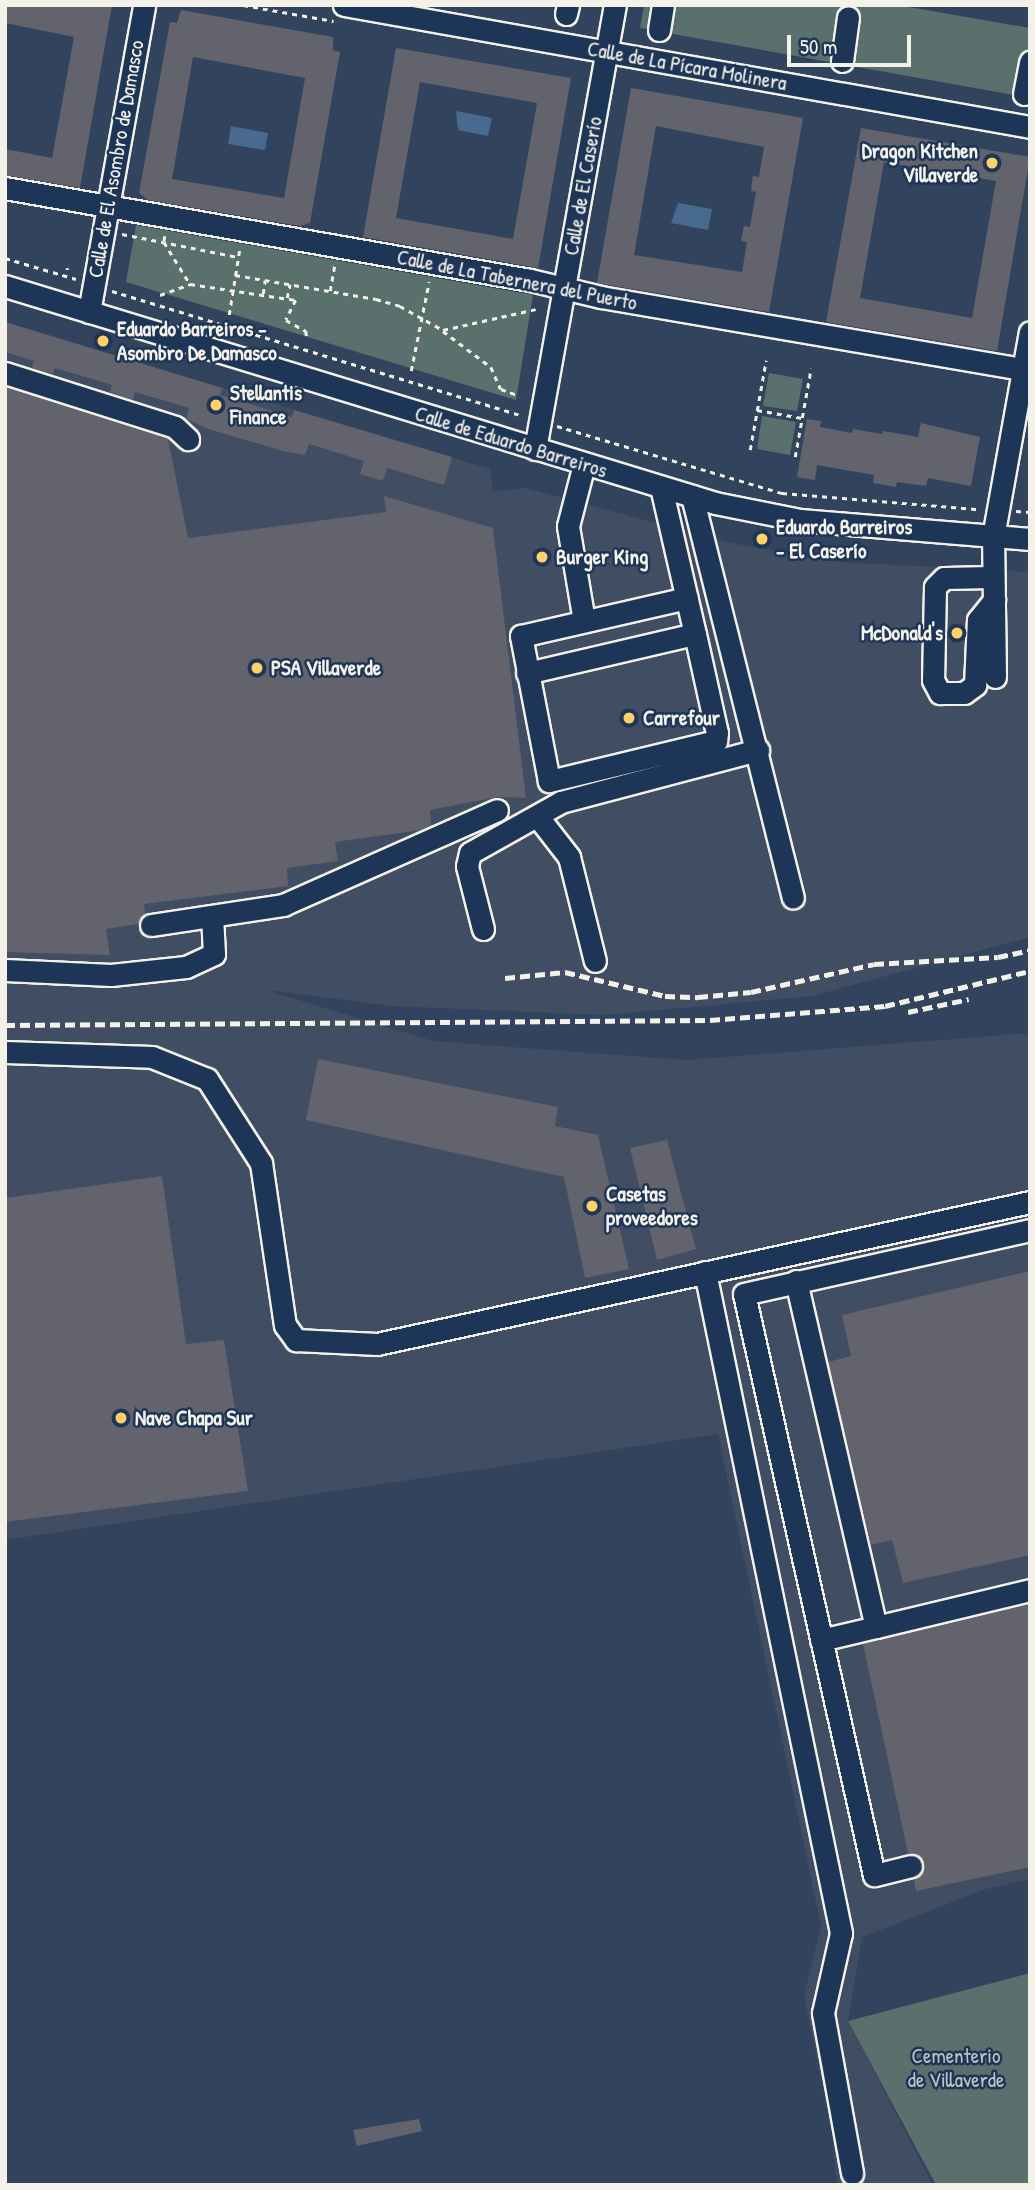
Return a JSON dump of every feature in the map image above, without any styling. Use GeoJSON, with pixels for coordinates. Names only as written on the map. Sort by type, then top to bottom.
{"type":"FeatureCollection","features":[{"type":"Feature","properties":{"kind":"street","name":"Calle de El Asombro de Damasco"},"geometry":{"type":"LineString","coordinates":[[89,313],[144,5]]}},
{"type":"Feature","properties":{"kind":"street","name":"Calle de La Pícara Molinera"},"geometry":{"type":"LineString","coordinates":[[344,5],[1030,127]]}},
{"type":"Feature","properties":{"kind":"street","name":"Calle de El Caserío"},"geometry":{"type":"LineString","coordinates":[[535,449],[615,5]]}},
{"type":"Feature","properties":{"kind":"street"},"geometry":{"type":"LineString","coordinates":[[659,30],[663,5]]}},
{"type":"Feature","properties":{"kind":"street"},"geometry":{"type":"LineString","coordinates":[[842,61],[848,17]]}},
{"type":"Feature","properties":{"kind":"street"},"geometry":{"type":"LineString","coordinates":[[1024,94],[1030,62]]}},
{"type":"Feature","properties":{"kind":"street","name":"Calle de La Tabernera del Puerto"},"geometry":{"type":"LineString","coordinates":[[5,188],[1026,370]]}},
{"type":"Feature","properties":{"kind":"street","name":"Calle de Eduardo Barreiros"},"geometry":{"type":"LineString","coordinates":[[5,286],[692,496],[800,520],[1030,539]]}},
{"type":"Feature","properties":{"kind":"street"},"geometry":{"type":"LineString","coordinates":[[995,677],[993,537],[1026,370],[1030,332]]}},
{"type":"Feature","properties":{"kind":"street"},"geometry":{"type":"LineString","coordinates":[[5,373],[174,427],[188,439]]}},
{"type":"Feature","properties":{"kind":"street"},"geometry":{"type":"LineString","coordinates":[[584,464],[568,526],[584,621]]}},
{"type":"Feature","properties":{"kind":"street"},"geometry":{"type":"LineString","coordinates":[[661,487],[687,598],[718,733],[711,746],[549,781],[521,636],[687,598]]}},
{"type":"Feature","properties":{"kind":"street"},"geometry":{"type":"LineString","coordinates":[[692,496],[758,750],[793,898]]}},
{"type":"Feature","properties":{"kind":"street"},"geometry":{"type":"LineString","coordinates":[[992,577],[944,578],[935,587],[933,680],[940,693],[964,693],[975,685],[978,620],[994,600]]}},
{"type":"Feature","properties":{"kind":"street"},"geometry":{"type":"LineString","coordinates":[[527,673],[695,634]]}},
{"type":"Feature","properties":{"kind":"street"},"geometry":{"type":"LineString","coordinates":[[483,929],[467,866],[470,853],[561,802],[758,750]]}},
{"type":"Feature","properties":{"kind":"street"},"geometry":{"type":"LineString","coordinates":[[151,925],[283,905],[497,810]]}},
{"type":"Feature","properties":{"kind":"street"},"geometry":{"type":"LineString","coordinates":[[538,817],[569,857],[595,961]]}},
{"type":"Feature","properties":{"kind":"street"},"geometry":{"type":"LineString","coordinates":[[5,970],[111,975],[186,967],[214,954],[212,916]]}},
{"type":"Feature","properties":{"kind":"street"},"geometry":{"type":"LineString","coordinates":[[5,1052],[152,1057],[207,1079],[261,1163],[285,1325],[296,1340],[377,1344],[1030,1202]]}},
{"type":"Feature","properties":{"kind":"street"},"geometry":{"type":"LineString","coordinates":[[911,1866],[874,1875],[744,1294],[1030,1230]]}},
{"type":"Feature","properties":{"kind":"street"},"geometry":{"type":"LineString","coordinates":[[705,1272],[841,1933],[823,2014],[853,2181]]}},
{"type":"Feature","properties":{"kind":"street"},"geometry":{"type":"LineString","coordinates":[[796,1281],[876,1627]]}},
{"type":"Feature","properties":{"kind":"street"},"geometry":{"type":"LineString","coordinates":[[821,1640],[1030,1590]]}},
{"type":"Feature","properties":{"kind":"path"},"geometry":{"type":"LineString","coordinates":[[166,227],[164,242],[190,284]]}},
{"type":"Feature","properties":{"kind":"path"},"geometry":{"type":"LineString","coordinates":[[122,234],[238,257]]}},
{"type":"Feature","properties":{"kind":"path"},"geometry":{"type":"LineString","coordinates":[[229,316],[241,240]]}},
{"type":"Feature","properties":{"kind":"path"},"geometry":{"type":"LineString","coordinates":[[330,291],[336,257]]}},
{"type":"Feature","properties":{"kind":"path"},"geometry":{"type":"LineString","coordinates":[[5,258],[782,493],[1030,512]]}},
{"type":"Feature","properties":{"kind":"path"},"geometry":{"type":"LineString","coordinates":[[411,371],[430,274]]}},
{"type":"Feature","properties":{"kind":"path"},"geometry":{"type":"LineString","coordinates":[[235,275],[400,306],[443,330],[491,367],[502,389],[520,396]]}},
{"type":"Feature","properties":{"kind":"path"},"geometry":{"type":"LineString","coordinates":[[263,294],[265,280]]}},
{"type":"Feature","properties":{"kind":"path"},"geometry":{"type":"LineString","coordinates":[[160,295],[190,284],[233,288],[296,300],[286,320],[306,331],[307,339]]}},
{"type":"Feature","properties":{"kind":"path"},"geometry":{"type":"LineString","coordinates":[[287,299],[290,284]]}},
{"type":"Feature","properties":{"kind":"path"},"geometry":{"type":"LineString","coordinates":[[443,330],[536,309]]}},
{"type":"Feature","properties":{"kind":"path"},"geometry":{"type":"LineString","coordinates":[[750,450],[766,360]]}},
{"type":"Feature","properties":{"kind":"path"},"geometry":{"type":"LineString","coordinates":[[795,457],[811,368]]}},
{"type":"Feature","properties":{"kind":"path"},"geometry":{"type":"LineString","coordinates":[[757,410],[802,418]]}},
{"type":"Feature","properties":{"kind":"shaded area"},"geometry":{"type":"Polygon","coordinates":[[[5,322],[490,469],[493,492],[525,488],[731,543],[840,562],[1030,572],[1030,937],[812,996],[604,1015],[391,1006],[266,990],[433,1041],[686,1060],[1030,1033],[1030,1879],[986,1889],[862,1937],[848,2021],[933,2185],[837,2185],[832,2132],[804,1995],[821,1926],[718,1434],[5,1540],[5,322]],[[519,813],[275,918],[419,861],[519,813]]]}},
{"type":"Feature","properties":{"kind":"green space"},"geometry":{"type":"Polygon","coordinates":[[[644,5],[897,5],[1030,28],[1030,98],[640,28],[644,5]]]}},
{"type":"Feature","properties":{"kind":"green space"},"geometry":{"type":"Polygon","coordinates":[[[136,225],[533,295],[516,400],[126,282],[136,225]]]}},
{"type":"Feature","properties":{"kind":"green space"},"geometry":{"type":"Polygon","coordinates":[[[769,373],[803,379],[797,411],[763,406],[769,373]]]}},
{"type":"Feature","properties":{"kind":"green space"},"geometry":{"type":"Polygon","coordinates":[[[762,416],[796,422],[790,455],[757,449],[762,416]]]}},
{"type":"Feature","properties":{"kind":"green space","name":"Cementerio de Villaverde"},"geometry":{"type":"Polygon","coordinates":[[[1030,1973],[1030,2185],[936,2185],[848,2021],[1030,1973]]]}},
{"type":"Feature","properties":{"kind":"water"},"geometry":{"type":"Polygon","coordinates":[[[456,111],[492,118],[488,136],[458,130],[456,111]]]}},
{"type":"Feature","properties":{"kind":"water"},"geometry":{"type":"Polygon","coordinates":[[[231,126],[268,133],[265,150],[228,144],[231,126]]]}},
{"type":"Feature","properties":{"kind":"water"},"geometry":{"type":"Polygon","coordinates":[[[678,203],[712,209],[708,230],[671,223],[678,203]]]}},
{"type":"Feature","properties":{"kind":"building"},"geometry":{"type":"Polygon","coordinates":[[[5,5],[112,5],[80,188],[5,175],[5,149],[52,158],[74,37],[5,23],[5,5]]]}},
{"type":"Feature","properties":{"kind":"building"},"geometry":{"type":"Polygon","coordinates":[[[181,10],[333,37],[333,50],[340,52],[310,223],[300,226],[148,200],[139,193],[170,22],[177,23],[181,10]],[[193,57],[172,179],[284,198],[305,78],[193,57]]]}},
{"type":"Feature","properties":{"kind":"building"},"geometry":{"type":"Polygon","coordinates":[[[396,48],[571,78],[538,268],[363,237],[396,48]],[[420,82],[396,218],[513,239],[537,103],[420,82]]]}},
{"type":"Feature","properties":{"kind":"building"},"geometry":{"type":"Polygon","coordinates":[[[631,88],[803,118],[769,312],[597,283],[631,88]],[[656,126],[634,255],[742,272],[747,242],[741,241],[744,226],[750,227],[756,192],[751,191],[753,176],[759,177],[764,147],[656,126]]]}},
{"type":"Feature","properties":{"kind":"building"},"geometry":{"type":"Polygon","coordinates":[[[861,128],[1030,157],[997,351],[826,322],[861,128]],[[884,162],[860,298],[972,318],[996,181],[884,162]]]}},
{"type":"Feature","properties":{"kind":"building","name":"Stellantis Finance"},"geometry":{"type":"Polygon","coordinates":[[[5,322],[222,388],[220,395],[292,417],[294,410],[452,457],[444,485],[387,468],[383,481],[360,474],[364,461],[309,444],[305,455],[283,451],[208,429],[186,419],[189,408],[135,392],[133,400],[110,392],[112,385],[55,368],[53,374],[32,368],[34,361],[5,352],[5,322]]]}},
{"type":"Feature","properties":{"kind":"building","name":"PSA Villaverde"},"geometry":{"type":"Polygon","coordinates":[[[5,387],[168,439],[188,538],[386,512],[384,496],[493,528],[526,798],[498,797],[430,810],[431,825],[421,830],[335,842],[338,861],[287,868],[288,886],[144,904],[145,914],[138,924],[106,929],[110,955],[5,952],[5,387]]]}},
{"type":"Feature","properties":{"kind":"building"},"geometry":{"type":"Polygon","coordinates":[[[807,419],[821,421],[820,427],[852,433],[853,429],[918,437],[921,423],[980,437],[971,486],[928,478],[926,486],[897,482],[896,487],[873,483],[874,475],[817,465],[815,480],[797,477],[807,419]]]}},
{"type":"Feature","properties":{"kind":"building"},"geometry":{"type":"Polygon","coordinates":[[[318,1059],[558,1107],[555,1126],[598,1135],[629,1269],[585,1278],[564,1177],[306,1120],[318,1059]]]}},
{"type":"Feature","properties":{"kind":"building","name":"Casetas proveedores"},"geometry":{"type":"Polygon","coordinates":[[[667,1140],[696,1249],[657,1260],[630,1148],[667,1140]]]}},
{"type":"Feature","properties":{"kind":"building","name":"Nave Chapa Sur"},"geometry":{"type":"Polygon","coordinates":[[[162,1176],[186,1344],[224,1340],[248,1491],[5,1522],[5,1198],[162,1176]]]}},
{"type":"Feature","properties":{"kind":"building"},"geometry":{"type":"Polygon","coordinates":[[[1030,1271],[1030,1555],[903,1583],[892,1540],[871,1545],[828,1362],[851,1356],[842,1315],[1030,1271]]]}},
{"type":"Feature","properties":{"kind":"building"},"geometry":{"type":"Polygon","coordinates":[[[1030,1604],[1030,1867],[916,1891],[914,1879],[920,1875],[924,1864],[920,1857],[908,1853],[863,1644],[1030,1604]]]}},
{"type":"Feature","properties":{"kind":"building"},"geometry":{"type":"Polygon","coordinates":[[[419,2119],[422,2131],[357,2146],[353,2130],[419,2119]]]}},
{"type":"Feature","properties":{"kind":"railway"},"geometry":{"type":"LineString","coordinates":[[505,978],[565,972],[665,996],[698,997],[751,992],[874,964],[998,957],[1030,950]]}},
{"type":"Feature","properties":{"kind":"railway"},"geometry":{"type":"LineString","coordinates":[[5,1025],[710,1020],[885,1006],[1030,971]]}},
{"type":"Feature","properties":{"kind":"railway"},"geometry":{"type":"LineString","coordinates":[[908,1012],[969,999]]}},
{"type":"Feature","properties":{"kind":"place","name":"Dragon Kitchen Villaverde"},"geometry":{"type":"Point","coordinates":[992,163]}},
{"type":"Feature","properties":{"kind":"place","name":"Eduardo Barreiros - Asombro De Damasco"},"geometry":{"type":"Point","coordinates":[103,341]}},
{"type":"Feature","properties":{"kind":"place","name":"Stellantis Finance"},"geometry":{"type":"Point","coordinates":[216,405]}},
{"type":"Feature","properties":{"kind":"place","name":"Eduardo Barreiros - El Caserío"},"geometry":{"type":"Point","coordinates":[762,539]}},
{"type":"Feature","properties":{"kind":"place","name":"Burger King"},"geometry":{"type":"Point","coordinates":[542,557]}},
{"type":"Feature","properties":{"kind":"place","name":"McDonald's"},"geometry":{"type":"Point","coordinates":[957,633]}},
{"type":"Feature","properties":{"kind":"place","name":"PSA Villaverde"},"geometry":{"type":"Point","coordinates":[257,668]}},
{"type":"Feature","properties":{"kind":"place","name":"Carrefour"},"geometry":{"type":"Point","coordinates":[629,718]}},
{"type":"Feature","properties":{"kind":"place","name":"Casetas proveedores"},"geometry":{"type":"Point","coordinates":[592,1206]}},
{"type":"Feature","properties":{"kind":"place","name":"Nave Chapa Sur"},"geometry":{"type":"Point","coordinates":[121,1418]}}]}
